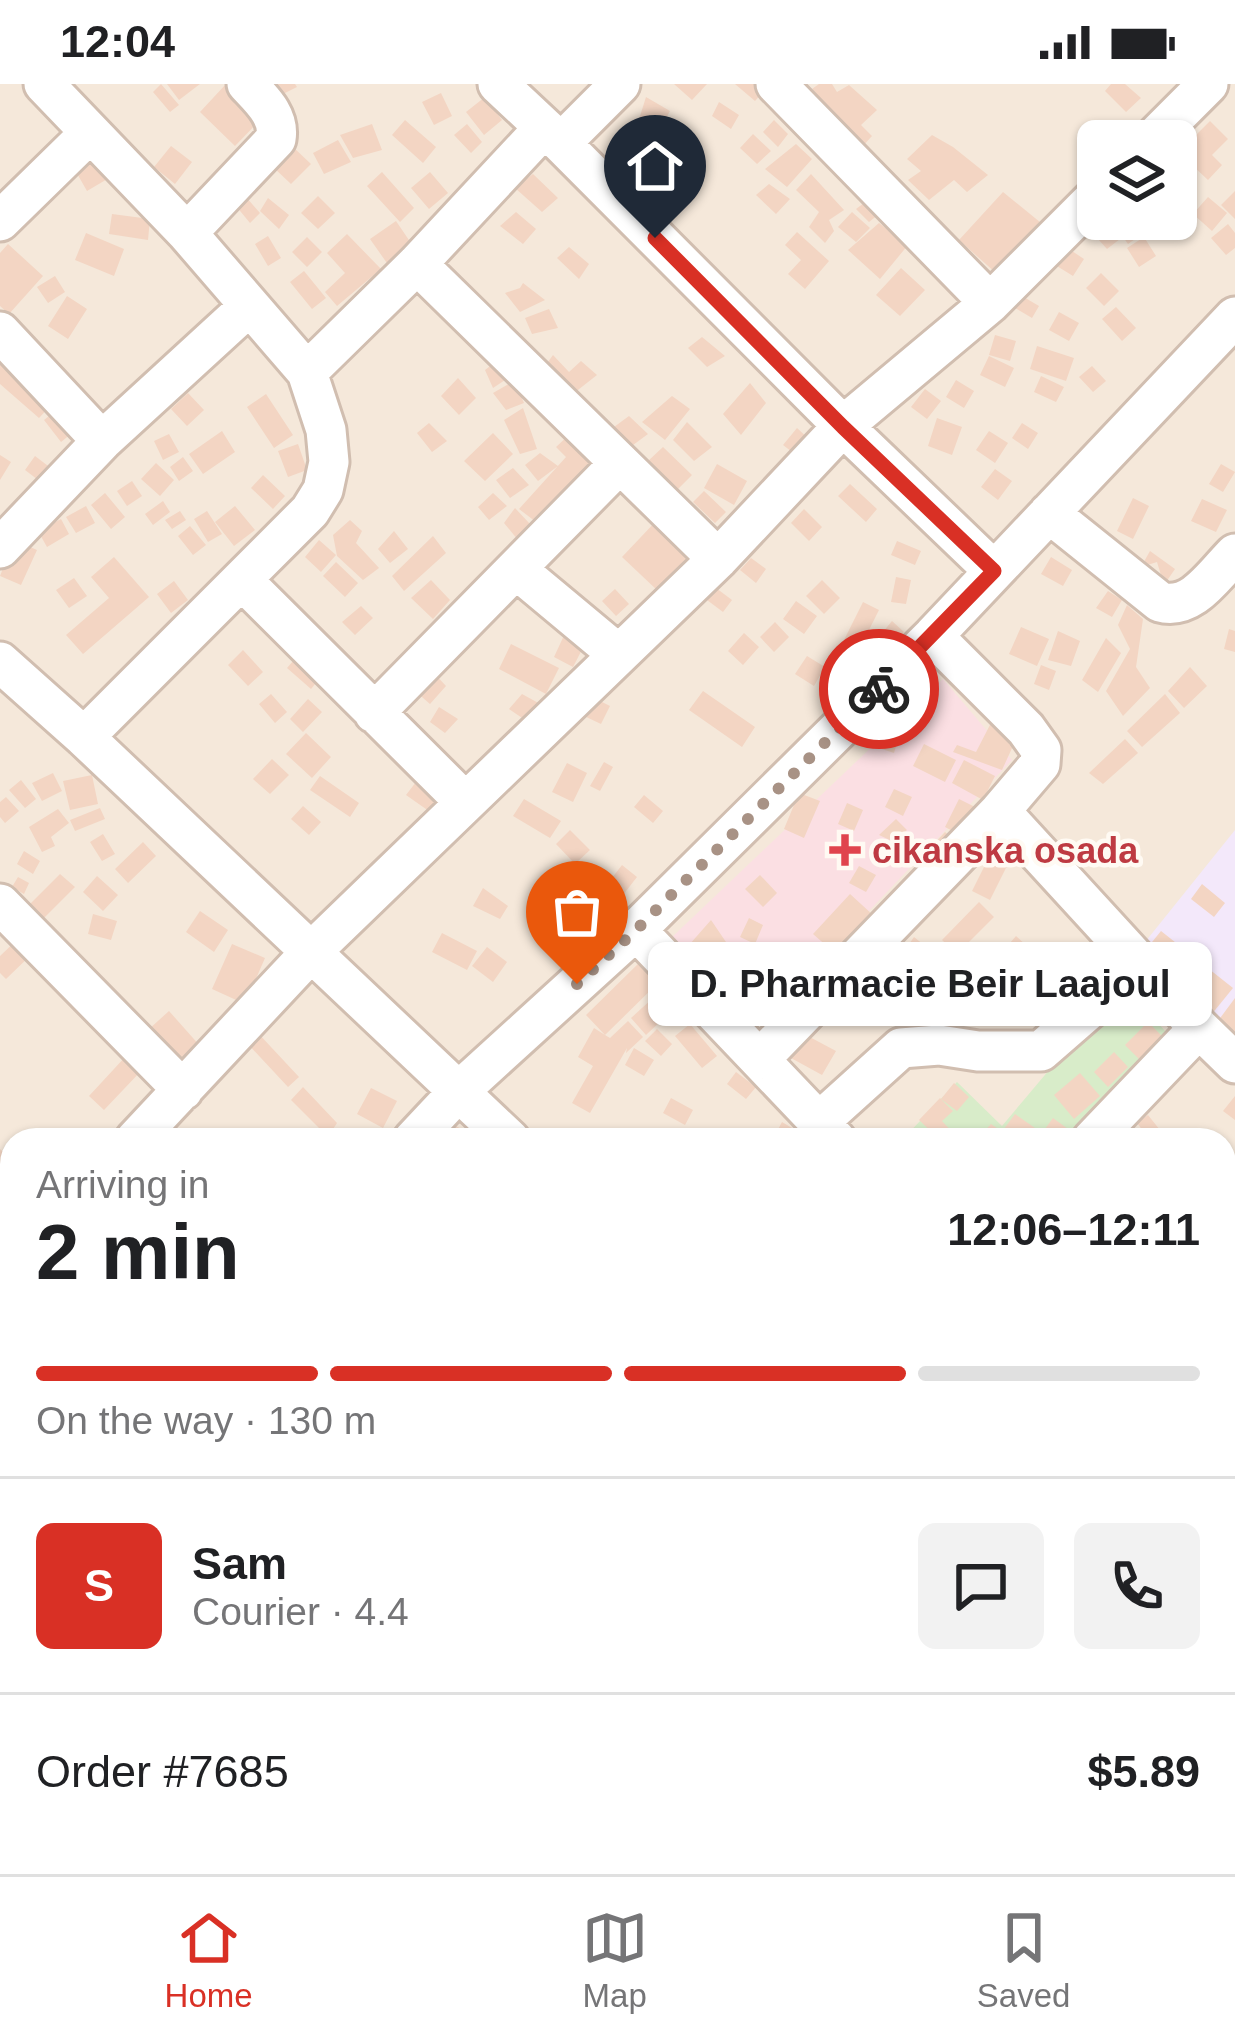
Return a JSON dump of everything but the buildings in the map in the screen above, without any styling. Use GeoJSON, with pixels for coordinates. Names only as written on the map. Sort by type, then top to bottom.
{"type":"FeatureCollection","features":[{"type":"Feature","properties":{"kind":"street"},"geometry":{"type":"LineString","coordinates":[[44,84],[187,233],[307,373],[326,430],[328,462],[323,490],[310,511],[84,737]]}},
{"type":"Feature","properties":{"kind":"street"},"geometry":{"type":"LineString","coordinates":[[187,233],[276,139],[278,126],[247,84]]}},
{"type":"Feature","properties":{"kind":"street"},"geometry":{"type":"LineString","coordinates":[[498,84],[994,571]]}},
{"type":"Feature","properties":{"kind":"street"},"geometry":{"type":"LineString","coordinates":[[307,373],[552,136],[620,84]]}},
{"type":"Feature","properties":{"kind":"street"},"geometry":{"type":"LineString","coordinates":[[776,84],[990,303]]}},
{"type":"Feature","properties":{"kind":"street"},"geometry":{"type":"LineString","coordinates":[[1170,120],[1200,87]]}},
{"type":"Feature","properties":{"kind":"street"},"geometry":{"type":"LineString","coordinates":[[0,221],[90,134]]}},
{"type":"Feature","properties":{"kind":"street"},"geometry":{"type":"LineString","coordinates":[[147,1128],[310,952],[718,559],[843,427],[990,303],[1077,216]]}},
{"type":"Feature","properties":{"kind":"street"},"geometry":{"type":"LineString","coordinates":[[417,264],[718,559]]}},
{"type":"Feature","properties":{"kind":"street"},"geometry":{"type":"LineString","coordinates":[[0,548],[102,440],[248,307]]}},
{"type":"Feature","properties":{"kind":"street"},"geometry":{"type":"LineString","coordinates":[[424,1128],[636,930],[933,636],[1235,317]]}},
{"type":"Feature","properties":{"kind":"street"},"geometry":{"type":"LineString","coordinates":[[0,332],[102,440]]}},
{"type":"Feature","properties":{"kind":"street"},"geometry":{"type":"LineString","coordinates":[[374,713],[620,463]]}},
{"type":"Feature","properties":{"kind":"street"},"geometry":{"type":"LineString","coordinates":[[1049,513],[1160,602],[1172,606],[1187,603],[1235,554]]}},
{"type":"Feature","properties":{"kind":"street"},"geometry":{"type":"LineString","coordinates":[[516,568],[618,654]]}},
{"type":"Feature","properties":{"kind":"street"},"geometry":{"type":"LineString","coordinates":[[243,581],[465,802]]}},
{"type":"Feature","properties":{"kind":"street"},"geometry":{"type":"LineString","coordinates":[[760,1059],[1000,812],[1040,764],[1041,750],[1026,729],[933,636]]}},
{"type":"Feature","properties":{"kind":"street"},"geometry":{"type":"LineString","coordinates":[[4,672],[84,737],[497,1128]]}},
{"type":"Feature","properties":{"kind":"street"},"geometry":{"type":"LineString","coordinates":[[1000,812],[1235,1063]]}},
{"type":"Feature","properties":{"kind":"street"},"geometry":{"type":"LineString","coordinates":[[0,904],[183,1090]]}},
{"type":"Feature","properties":{"kind":"street"},"geometry":{"type":"LineString","coordinates":[[636,930],[825,1128]]}},
{"type":"Feature","properties":{"kind":"street"},"geometry":{"type":"LineString","coordinates":[[831,1128],[901,1048],[939,1045],[977,1051],[1042,1051],[1095,1004]]}},
{"type":"Feature","properties":{"kind":"street"},"geometry":{"type":"LineString","coordinates":[[1103,1128],[1199,1028]]}},
{"type":"Feature","properties":{"kind":"shaded area"},"geometry":{"type":"Polygon","coordinates":[[[0,84],[1235,84],[1235,1128],[0,1128],[0,84]]]}},
{"type":"Feature","properties":{"kind":"shaded area","name":"cikanska osada"},"geometry":{"type":"Polygon","coordinates":[[[943,679],[1012,760],[760,1026],[669,940],[943,679]]]}},
{"type":"Feature","properties":{"kind":"shaded area"},"geometry":{"type":"Polygon","coordinates":[[[1235,830],[1235,1055],[1125,967],[1235,830]]]}},
{"type":"Feature","properties":{"kind":"green space"},"geometry":{"type":"Polygon","coordinates":[[[1131,993],[1166,1032],[1074,1128],[913,1128],[957,1082],[1002,1126],[1071,1044],[1131,993]]]}},
{"type":"Feature","properties":{"kind":"way so far"},"geometry":{"type":"LineString","coordinates":[[577,984],[879,689]]}},
{"type":"Feature","properties":{"kind":"place","name":"cikanska osada"},"geometry":{"type":"Point","coordinates":[845,850]}},
{"type":"Feature","properties":{"kind":"place","name":"D. Pharmacie Beir Laajoul"},"geometry":{"type":"Point","coordinates":[577,984]}},
{"type":"Feature","properties":{"kind":"route"},"geometry":{"type":"LineString","coordinates":[[655,238],[994,571],[879,689]]}}]}
